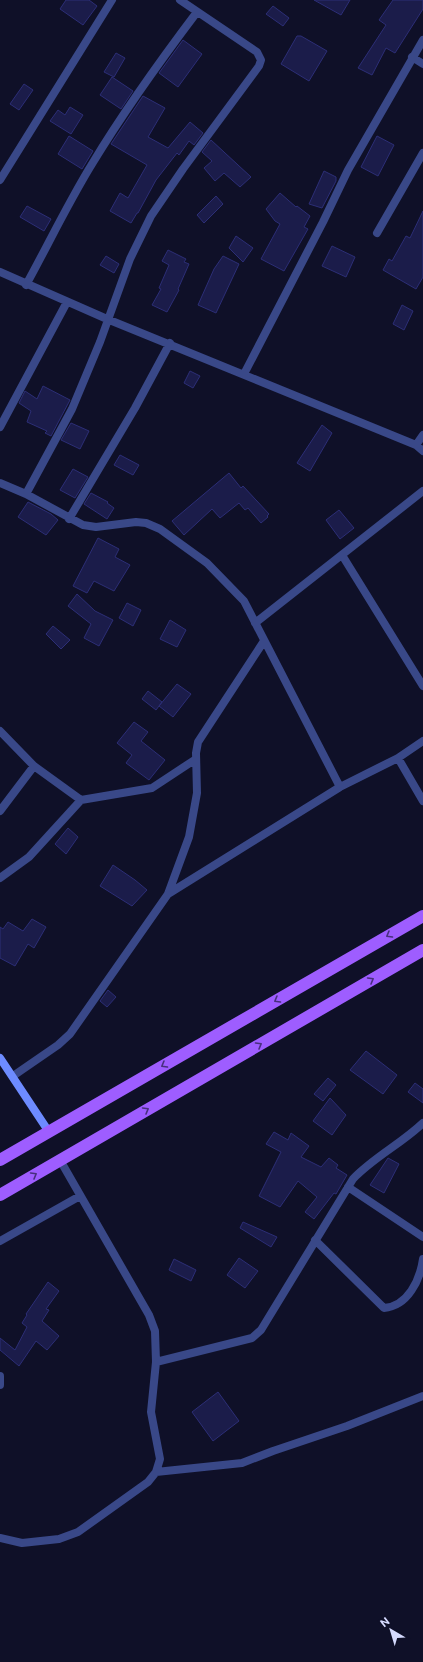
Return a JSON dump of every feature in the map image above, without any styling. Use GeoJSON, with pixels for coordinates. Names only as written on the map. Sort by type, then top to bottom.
{"type":"FeatureCollection","features":[{"type":"Feature","properties":{"kind":"main road"},"geometry":{"type":"LineString","coordinates":[[0,1160],[423,916]]}},
{"type":"Feature","properties":{"kind":"main road"},"geometry":{"type":"LineString","coordinates":[[0,1195],[423,950]]}},
{"type":"Feature","properties":{"kind":"street"},"geometry":{"type":"LineString","coordinates":[[0,180],[112,0]]}},
{"type":"Feature","properties":{"kind":"street"},"geometry":{"type":"LineString","coordinates":[[26,494],[72,410],[100,342],[130,258],[151,216],[183,169],[260,66],[261,60],[257,52],[180,0]]}},
{"type":"Feature","properties":{"kind":"street"},"geometry":{"type":"LineString","coordinates":[[26,285],[91,166],[119,120],[148,77],[197,12]]}},
{"type":"Feature","properties":{"kind":"street"},"geometry":{"type":"LineString","coordinates":[[244,374],[324,222],[348,170],[423,40]]}},
{"type":"Feature","properties":{"kind":"street"},"geometry":{"type":"LineString","coordinates":[[412,57],[423,64]]}},
{"type":"Feature","properties":{"kind":"street"},"geometry":{"type":"LineString","coordinates":[[377,233],[423,153]]}},
{"type":"Feature","properties":{"kind":"street"},"geometry":{"type":"LineString","coordinates":[[0,272],[26,285],[107,319],[170,343],[416,445],[423,451]]}},
{"type":"Feature","properties":{"kind":"street"},"geometry":{"type":"LineString","coordinates":[[0,427],[67,302]]}},
{"type":"Feature","properties":{"kind":"street"},"geometry":{"type":"LineString","coordinates":[[69,519],[135,408],[170,343]]}},
{"type":"Feature","properties":{"kind":"street"},"geometry":{"type":"LineString","coordinates":[[416,445],[423,435]]}},
{"type":"Feature","properties":{"kind":"street"},"geometry":{"type":"LineString","coordinates":[[0,483],[26,494],[69,519],[83,525],[96,527],[136,522],[146,523],[160,529],[207,563],[244,601],[340,787]]}},
{"type":"Feature","properties":{"kind":"street"},"geometry":{"type":"LineString","coordinates":[[255,623],[423,491]]}},
{"type":"Feature","properties":{"kind":"street"},"geometry":{"type":"LineString","coordinates":[[342,555],[423,686]]}},
{"type":"Feature","properties":{"kind":"street"},"geometry":{"type":"LineString","coordinates":[[13,1076],[58,1045],[70,1034],[168,894],[189,837],[196,793],[196,759],[198,742],[264,641]]}},
{"type":"Feature","properties":{"kind":"street"},"geometry":{"type":"LineString","coordinates":[[0,731],[34,766],[81,800]]}},
{"type":"Feature","properties":{"kind":"street"},"geometry":{"type":"LineString","coordinates":[[168,894],[340,787],[398,758],[423,741]]}},
{"type":"Feature","properties":{"kind":"street"},"geometry":{"type":"LineString","coordinates":[[398,758],[423,801]]}},
{"type":"Feature","properties":{"kind":"street"},"geometry":{"type":"LineString","coordinates":[[0,878],[29,856],[81,800],[152,788],[196,759]]}},
{"type":"Feature","properties":{"kind":"street"},"geometry":{"type":"LineString","coordinates":[[0,811],[34,766]]}},
{"type":"Feature","properties":{"kind":"street"},"geometry":{"type":"LineString","coordinates":[[0,1058],[49,1132]]}},
{"type":"Feature","properties":{"kind":"street"},"geometry":{"type":"LineString","coordinates":[[156,1362],[252,1338],[261,1330],[348,1187],[364,1168],[406,1138],[423,1123]]}},
{"type":"Feature","properties":{"kind":"street"},"geometry":{"type":"LineString","coordinates":[[0,1538],[22,1543],[59,1540],[78,1532],[148,1482],[156,1472],[160,1460],[151,1412],[156,1362],[155,1332],[149,1315],[60,1160]]}},
{"type":"Feature","properties":{"kind":"street"},"geometry":{"type":"LineString","coordinates":[[348,1187],[423,1237]]}},
{"type":"Feature","properties":{"kind":"street"},"geometry":{"type":"LineString","coordinates":[[0,1241],[80,1196]]}},
{"type":"Feature","properties":{"kind":"street"},"geometry":{"type":"LineString","coordinates":[[315,1240],[384,1308],[393,1307],[405,1297],[416,1284],[421,1272],[423,1259]]}},
{"type":"Feature","properties":{"kind":"street"},"geometry":{"type":"LineString","coordinates":[[0,1376],[0,1385]]}},
{"type":"Feature","properties":{"kind":"street"},"geometry":{"type":"LineString","coordinates":[[156,1472],[242,1463],[273,1450],[347,1426],[423,1396]]}},
{"type":"Feature","properties":{"kind":"building"},"geometry":{"type":"Polygon","coordinates":[[[66,0],[89,0],[97,6],[83,25],[60,9],[66,0]]]}},
{"type":"Feature","properties":{"kind":"building"},"geometry":{"type":"Polygon","coordinates":[[[314,0],[350,0],[341,15],[314,0]]]}},
{"type":"Feature","properties":{"kind":"building"},"geometry":{"type":"Polygon","coordinates":[[[393,0],[423,0],[423,9],[395,53],[386,48],[372,75],[358,68],[386,25],[379,20],[393,0]]]}},
{"type":"Feature","properties":{"kind":"building"},"geometry":{"type":"Polygon","coordinates":[[[273,6],[289,18],[283,26],[266,14],[273,6]]]}},
{"type":"Feature","properties":{"kind":"building"},"geometry":{"type":"Polygon","coordinates":[[[297,36],[301,36],[327,51],[309,81],[281,64],[297,36]]]}},
{"type":"Feature","properties":{"kind":"building"},"geometry":{"type":"Polygon","coordinates":[[[183,40],[202,54],[178,87],[159,73],[183,40]]]}},
{"type":"Feature","properties":{"kind":"building"},"geometry":{"type":"Polygon","coordinates":[[[116,53],[125,58],[114,77],[104,72],[116,53]]]}},
{"type":"Feature","properties":{"kind":"building"},"geometry":{"type":"Polygon","coordinates":[[[112,77],[133,91],[121,109],[100,95],[112,77]]]}},
{"type":"Feature","properties":{"kind":"building"},"geometry":{"type":"Polygon","coordinates":[[[24,84],[33,90],[19,110],[10,104],[24,84]]]}},
{"type":"Feature","properties":{"kind":"building"},"geometry":{"type":"Polygon","coordinates":[[[143,96],[165,108],[148,137],[168,148],[190,122],[203,133],[194,145],[189,141],[179,155],[177,153],[156,180],[131,223],[110,211],[120,193],[128,198],[147,165],[111,144],[143,96]]]}},
{"type":"Feature","properties":{"kind":"building"},"geometry":{"type":"Polygon","coordinates":[[[70,107],[83,115],[71,134],[50,121],[58,110],[65,115],[70,107]]]}},
{"type":"Feature","properties":{"kind":"building"},"geometry":{"type":"Polygon","coordinates":[[[69,136],[93,151],[82,169],[58,154],[69,136]]]}},
{"type":"Feature","properties":{"kind":"building"},"geometry":{"type":"Polygon","coordinates":[[[377,136],[394,145],[378,176],[361,167],[377,136]]]}},
{"type":"Feature","properties":{"kind":"building"},"geometry":{"type":"Polygon","coordinates":[[[211,140],[251,177],[240,187],[224,173],[215,181],[204,168],[212,161],[202,152],[211,140]]]}},
{"type":"Feature","properties":{"kind":"building"},"geometry":{"type":"Polygon","coordinates":[[[324,171],[336,177],[336,181],[322,208],[309,204],[324,171]]]}},
{"type":"Feature","properties":{"kind":"building"},"geometry":{"type":"Polygon","coordinates":[[[280,193],[296,207],[297,206],[310,216],[304,227],[308,229],[284,271],[261,259],[280,224],[275,221],[266,209],[280,193]]]}},
{"type":"Feature","properties":{"kind":"building"},"geometry":{"type":"Polygon","coordinates":[[[216,196],[223,204],[204,223],[197,215],[216,196]]]}},
{"type":"Feature","properties":{"kind":"building"},"geometry":{"type":"Polygon","coordinates":[[[27,206],[51,219],[44,231],[20,217],[27,206]]]}},
{"type":"Feature","properties":{"kind":"building"},"geometry":{"type":"Polygon","coordinates":[[[423,211],[423,277],[416,289],[383,270],[389,259],[392,261],[406,236],[410,238],[423,211]]]}},
{"type":"Feature","properties":{"kind":"building"},"geometry":{"type":"Polygon","coordinates":[[[236,236],[253,248],[243,262],[229,248],[236,236]]]}},
{"type":"Feature","properties":{"kind":"building"},"geometry":{"type":"Polygon","coordinates":[[[332,246],[355,257],[346,277],[322,266],[332,246]]]}},
{"type":"Feature","properties":{"kind":"building"},"geometry":{"type":"Polygon","coordinates":[[[168,250],[186,259],[184,262],[189,264],[178,289],[179,290],[167,312],[152,305],[161,289],[159,288],[169,265],[162,261],[168,250]]]}},
{"type":"Feature","properties":{"kind":"building"},"geometry":{"type":"Polygon","coordinates":[[[106,256],[119,264],[114,273],[100,265],[106,256]]]}},
{"type":"Feature","properties":{"kind":"building"},"geometry":{"type":"Polygon","coordinates":[[[223,256],[239,264],[216,313],[198,305],[214,269],[223,256]]]}},
{"type":"Feature","properties":{"kind":"building"},"geometry":{"type":"Polygon","coordinates":[[[402,305],[413,311],[404,330],[393,324],[402,305]]]}},
{"type":"Feature","properties":{"kind":"building"},"geometry":{"type":"Polygon","coordinates":[[[190,371],[200,376],[193,388],[184,383],[190,371]]]}},
{"type":"Feature","properties":{"kind":"building"},"geometry":{"type":"Polygon","coordinates":[[[43,386],[70,400],[51,436],[45,433],[47,431],[27,422],[31,411],[19,403],[25,391],[37,399],[43,386]]]}},
{"type":"Feature","properties":{"kind":"building"},"geometry":{"type":"Polygon","coordinates":[[[71,423],[89,431],[80,449],[61,440],[71,423]]]}},
{"type":"Feature","properties":{"kind":"building"},"geometry":{"type":"Polygon","coordinates":[[[322,425],[332,433],[310,471],[297,463],[322,425]]]}},
{"type":"Feature","properties":{"kind":"building"},"geometry":{"type":"Polygon","coordinates":[[[120,455],[139,465],[133,475],[114,465],[120,455]]]}},
{"type":"Feature","properties":{"kind":"building"},"geometry":{"type":"Polygon","coordinates":[[[73,469],[88,477],[75,498],[60,490],[73,469]]]}},
{"type":"Feature","properties":{"kind":"building"},"geometry":{"type":"Polygon","coordinates":[[[229,473],[241,488],[243,486],[269,514],[267,516],[268,517],[261,523],[248,508],[245,510],[239,503],[220,518],[212,509],[184,535],[172,521],[229,473]]]}},
{"type":"Feature","properties":{"kind":"building"},"geometry":{"type":"Polygon","coordinates":[[[91,493],[108,502],[107,503],[114,508],[107,519],[84,504],[91,493]]]}},
{"type":"Feature","properties":{"kind":"building"},"geometry":{"type":"Polygon","coordinates":[[[28,502],[51,514],[58,520],[46,535],[18,517],[28,502]]]}},
{"type":"Feature","properties":{"kind":"building"},"geometry":{"type":"Polygon","coordinates":[[[339,510],[354,528],[340,539],[326,520],[339,510]]]}},
{"type":"Feature","properties":{"kind":"building"},"geometry":{"type":"Polygon","coordinates":[[[98,538],[119,549],[115,557],[130,565],[114,591],[94,581],[87,593],[73,586],[98,538]]]}},
{"type":"Feature","properties":{"kind":"building"},"geometry":{"type":"Polygon","coordinates":[[[77,594],[95,611],[113,620],[99,646],[84,638],[91,624],[68,606],[77,594]]]}},
{"type":"Feature","properties":{"kind":"building"},"geometry":{"type":"Polygon","coordinates":[[[127,603],[141,610],[133,626],[119,618],[127,603]]]}},
{"type":"Feature","properties":{"kind":"building"},"geometry":{"type":"Polygon","coordinates":[[[170,620],[186,630],[177,647],[160,639],[170,620]]]}},
{"type":"Feature","properties":{"kind":"building"},"geometry":{"type":"Polygon","coordinates":[[[53,626],[70,640],[61,649],[46,634],[53,626]]]}},
{"type":"Feature","properties":{"kind":"building"},"geometry":{"type":"Polygon","coordinates":[[[177,684],[191,694],[173,717],[159,706],[177,684]]]}},
{"type":"Feature","properties":{"kind":"building"},"geometry":{"type":"Polygon","coordinates":[[[148,691],[162,702],[156,710],[142,699],[148,691]]]}},
{"type":"Feature","properties":{"kind":"building"},"geometry":{"type":"Polygon","coordinates":[[[134,722],[148,732],[141,741],[165,760],[149,780],[126,763],[132,755],[117,743],[134,722]]]}},
{"type":"Feature","properties":{"kind":"building"},"geometry":{"type":"Polygon","coordinates":[[[68,828],[78,837],[66,854],[55,844],[68,828]]]}},
{"type":"Feature","properties":{"kind":"building"},"geometry":{"type":"Polygon","coordinates":[[[113,865],[147,890],[132,906],[100,886],[113,865]]]}},
{"type":"Feature","properties":{"kind":"building"},"geometry":{"type":"Polygon","coordinates":[[[32,919],[46,927],[34,948],[28,944],[15,966],[0,958],[0,927],[3,929],[8,922],[23,931],[32,919]]]}},
{"type":"Feature","properties":{"kind":"building"},"geometry":{"type":"Polygon","coordinates":[[[108,990],[116,997],[107,1007],[100,1001],[108,990]]]}},
{"type":"Feature","properties":{"kind":"building"},"geometry":{"type":"Polygon","coordinates":[[[366,1051],[397,1075],[383,1094],[350,1070],[366,1051]]]}},
{"type":"Feature","properties":{"kind":"building"},"geometry":{"type":"Polygon","coordinates":[[[328,1078],[336,1085],[323,1101],[314,1094],[328,1078]]]}},
{"type":"Feature","properties":{"kind":"building"},"geometry":{"type":"Polygon","coordinates":[[[415,1083],[423,1089],[423,1103],[408,1092],[415,1083]]]}},
{"type":"Feature","properties":{"kind":"building"},"geometry":{"type":"Polygon","coordinates":[[[330,1098],[346,1115],[332,1135],[313,1121],[330,1098]]]}},
{"type":"Feature","properties":{"kind":"building"},"geometry":{"type":"Polygon","coordinates":[[[274,1132],[288,1140],[291,1133],[309,1146],[301,1157],[321,1167],[329,1158],[338,1165],[336,1168],[347,1175],[336,1194],[334,1193],[314,1219],[305,1212],[317,1197],[298,1181],[280,1207],[259,1196],[281,1152],[266,1144],[274,1132]]]}},
{"type":"Feature","properties":{"kind":"building"},"geometry":{"type":"Polygon","coordinates":[[[388,1158],[399,1164],[384,1193],[370,1185],[388,1158]]]}},
{"type":"Feature","properties":{"kind":"building"},"geometry":{"type":"Polygon","coordinates":[[[243,1222],[277,1237],[271,1247],[240,1228],[243,1222]]]}},
{"type":"Feature","properties":{"kind":"building"},"geometry":{"type":"Polygon","coordinates":[[[239,1258],[258,1271],[245,1288],[227,1275],[239,1258]]]}},
{"type":"Feature","properties":{"kind":"building"},"geometry":{"type":"Polygon","coordinates":[[[174,1259],[196,1270],[191,1281],[169,1270],[174,1259]]]}},
{"type":"Feature","properties":{"kind":"building"},"geometry":{"type":"Polygon","coordinates":[[[48,1282],[59,1291],[46,1309],[49,1310],[42,1321],[59,1336],[47,1350],[36,1341],[19,1366],[0,1350],[0,1338],[15,1350],[27,1327],[22,1323],[27,1315],[26,1314],[48,1282]]]}},
{"type":"Feature","properties":{"kind":"building"},"geometry":{"type":"Polygon","coordinates":[[[218,1392],[239,1421],[213,1441],[192,1412],[218,1392]]]}}]}
